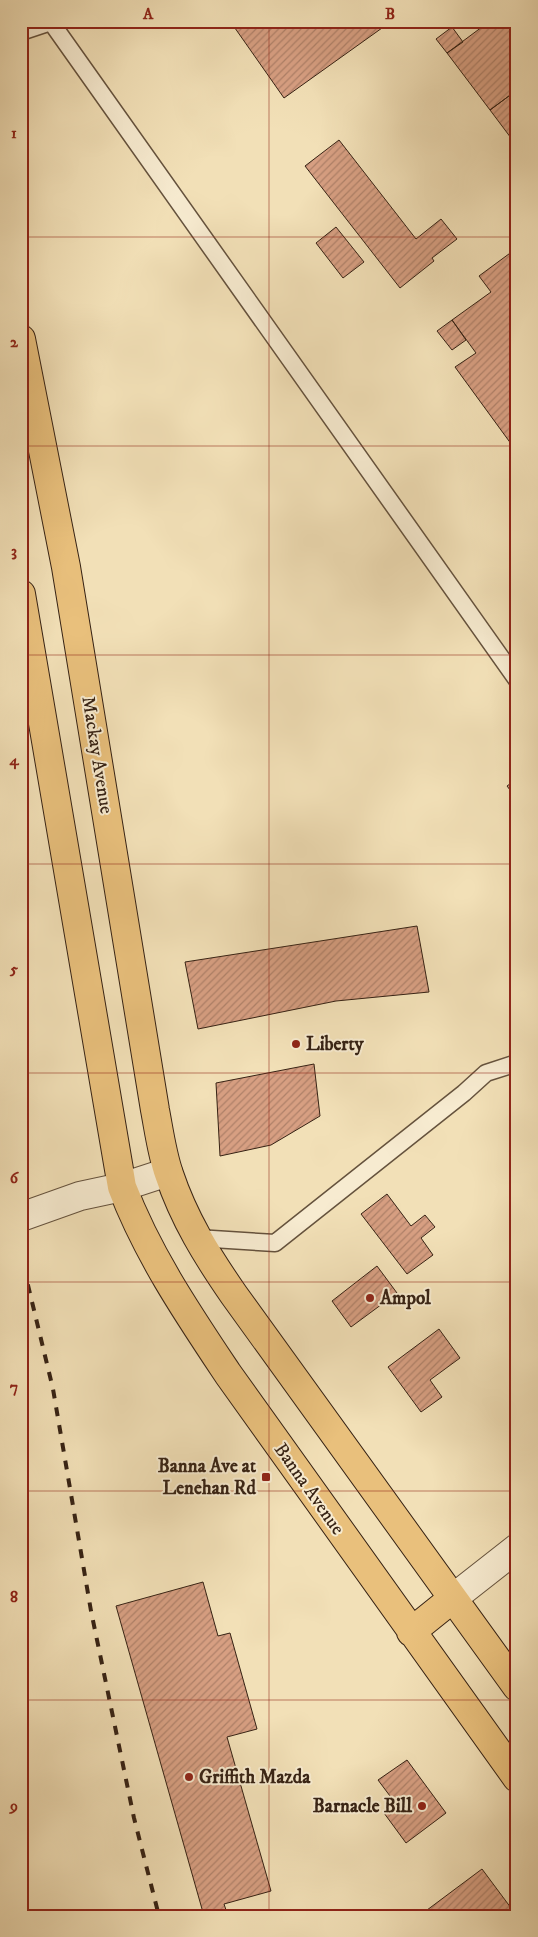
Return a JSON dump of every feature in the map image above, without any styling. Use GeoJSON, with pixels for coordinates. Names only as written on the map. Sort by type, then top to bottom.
{"type":"FeatureCollection","features":[{"type":"Feature","properties":{"kind":"main road","name":"Mackay Avenue"},"geometry":{"type":"LineString","coordinates":[[21,339],[66,567],[155,1110],[168,1172]]}},
{"type":"Feature","properties":{"kind":"main road"},"geometry":{"type":"LineString","coordinates":[[21,594],[122,1187]]}},
{"type":"Feature","properties":{"kind":"main road"},"geometry":{"type":"LineString","coordinates":[[168,1172],[180,1204],[197,1238],[234,1295],[517,1687]]}},
{"type":"Feature","properties":{"kind":"main road","name":"Banna Avenue"},"geometry":{"type":"LineString","coordinates":[[122,1187],[133,1215],[151,1250],[193,1322],[411,1632],[517,1778]]}},
{"type":"Feature","properties":{"kind":"main road"},"geometry":{"type":"LineString","coordinates":[[411,1632],[452,1599]]}},
{"type":"Feature","properties":{"kind":"street"},"geometry":{"type":"LineString","coordinates":[[21,1217],[80,1196],[122,1187],[168,1172]]}},
{"type":"Feature","properties":{"kind":"street"},"geometry":{"type":"LineString","coordinates":[[452,1599],[517,1548]]}},
{"type":"Feature","properties":{"kind":"lane"},"geometry":{"type":"LineString","coordinates":[[21,32],[51,22],[517,680]]}},
{"type":"Feature","properties":{"kind":"lane"},"geometry":{"type":"LineString","coordinates":[[197,1238],[275,1243],[464,1093],[486,1073],[517,1063]]}},
{"type":"Feature","properties":{"kind":"building"},"geometry":{"type":"Polygon","coordinates":[[[230,21],[388,21],[389,23],[284,98],[230,21]]]}},
{"type":"Feature","properties":{"kind":"building"},"geometry":{"type":"Polygon","coordinates":[[[490,21],[515,21],[517,24],[517,90],[490,110],[447,53],[490,21]]]}},
{"type":"Feature","properties":{"kind":"building"},"geometry":{"type":"Polygon","coordinates":[[[452,27],[463,42],[447,53],[436,39],[452,27]]]}},
{"type":"Feature","properties":{"kind":"building"},"geometry":{"type":"Polygon","coordinates":[[[517,90],[517,146],[490,110],[517,90]]]}},
{"type":"Feature","properties":{"kind":"building"},"geometry":{"type":"Polygon","coordinates":[[[339,140],[416,239],[441,219],[457,239],[432,258],[434,261],[400,288],[305,166],[339,140]]]}},
{"type":"Feature","properties":{"kind":"building"},"geometry":{"type":"Polygon","coordinates":[[[336,227],[364,262],[343,278],[316,243],[336,227]]]}},
{"type":"Feature","properties":{"kind":"building"},"geometry":{"type":"Polygon","coordinates":[[[517,248],[517,452],[455,367],[476,353],[452,320],[491,292],[479,276],[517,248]]]}},
{"type":"Feature","properties":{"kind":"building"},"geometry":{"type":"Polygon","coordinates":[[[452,320],[466,340],[452,350],[437,331],[452,320]]]}},
{"type":"Feature","properties":{"kind":"building"},"geometry":{"type":"Polygon","coordinates":[[[517,779],[517,799],[507,786],[517,779]]]}},
{"type":"Feature","properties":{"kind":"building"},"geometry":{"type":"Polygon","coordinates":[[[417,926],[429,992],[336,1001],[198,1029],[185,962],[417,926]]]}},
{"type":"Feature","properties":{"kind":"building"},"geometry":{"type":"Polygon","coordinates":[[[314,1064],[320,1116],[271,1145],[220,1156],[216,1083],[314,1064]]]}},
{"type":"Feature","properties":{"kind":"building"},"geometry":{"type":"Polygon","coordinates":[[[387,1194],[411,1226],[425,1215],[435,1227],[421,1238],[433,1255],[407,1274],[361,1214],[387,1194]]]}},
{"type":"Feature","properties":{"kind":"building"},"geometry":{"type":"Polygon","coordinates":[[[377,1266],[397,1293],[351,1327],[332,1301],[377,1266]]]}},
{"type":"Feature","properties":{"kind":"building"},"geometry":{"type":"Polygon","coordinates":[[[439,1329],[460,1358],[430,1380],[442,1397],[421,1412],[388,1367],[439,1329]]]}},
{"type":"Feature","properties":{"kind":"building"},"geometry":{"type":"Polygon","coordinates":[[[203,1582],[218,1636],[230,1633],[257,1729],[227,1737],[271,1891],[224,1904],[228,1916],[204,1916],[116,1606],[203,1582]]]}},
{"type":"Feature","properties":{"kind":"building"},"geometry":{"type":"Polygon","coordinates":[[[407,1760],[446,1813],[406,1843],[384,1813],[396,1804],[378,1780],[407,1760]]]}},
{"type":"Feature","properties":{"kind":"building"},"geometry":{"type":"Polygon","coordinates":[[[482,1869],[517,1916],[419,1916],[482,1869]]]}},
{"type":"Feature","properties":{"kind":"railway"},"geometry":{"type":"LineString","coordinates":[[21,1213],[26,1277],[53,1389],[91,1611],[134,1818],[159,1916]]}},
{"type":"Feature","properties":{"kind":"place","name":"Liberty"},"geometry":{"type":"Point","coordinates":[296,1044]}},
{"type":"Feature","properties":{"kind":"place","name":"Ampol"},"geometry":{"type":"Point","coordinates":[370,1298]}},
{"type":"Feature","properties":{"kind":"place","name":"Banna Ave at Lenehan Rd"},"geometry":{"type":"Point","coordinates":[266,1477]}},
{"type":"Feature","properties":{"kind":"place","name":"Griffith Mazda"},"geometry":{"type":"Point","coordinates":[189,1777]}},
{"type":"Feature","properties":{"kind":"place","name":"Barnacle Bill"},"geometry":{"type":"Point","coordinates":[422,1806]}}]}
